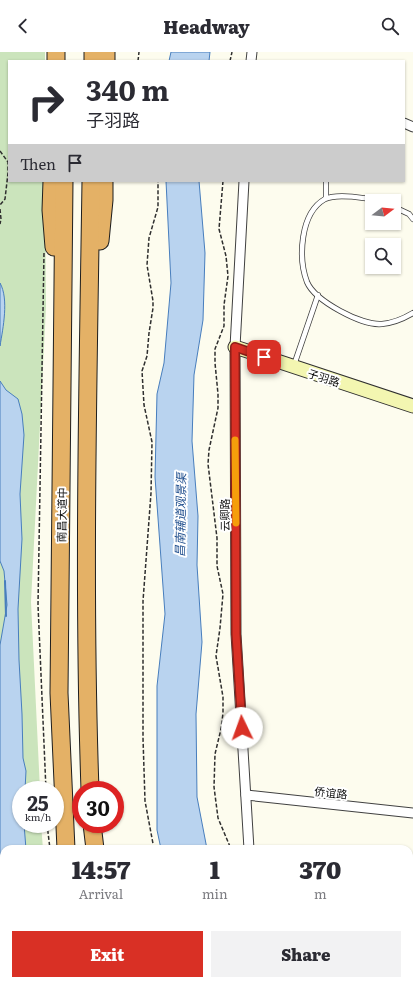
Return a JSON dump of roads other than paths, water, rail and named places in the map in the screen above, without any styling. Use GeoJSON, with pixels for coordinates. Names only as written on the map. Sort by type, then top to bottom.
{"type":"FeatureCollection","features":[{"type":"Feature","properties":{"kind":"highway"},"geometry":{"type":"LineString","coordinates":[[52,182],[51,210],[63,344]]}},
{"type":"Feature","properties":{"kind":"highway","name":"南昌大道中"},"geometry":{"type":"LineString","coordinates":[[64,182],[59,693],[66,845]]}},
{"type":"Feature","properties":{"kind":"highway"},"geometry":{"type":"LineString","coordinates":[[90,781],[87,691],[88,351],[91,182]]}},
{"type":"Feature","properties":{"kind":"highway"},"geometry":{"type":"LineString","coordinates":[[88,351],[104,200],[104,182]]}},
{"type":"Feature","properties":{"kind":"highway"},"geometry":{"type":"LineString","coordinates":[[93,833],[94,845]]}},
{"type":"Feature","properties":{"kind":"street","name":"云卿路"},"geometry":{"type":"LineString","coordinates":[[244,182],[235,347],[236,634],[249,845]]}},
{"type":"Feature","properties":{"kind":"street","name":"子羽路"},"geometry":{"type":"LineString","coordinates":[[235,347],[413,406]]}},
{"type":"Feature","properties":{"kind":"street","name":"侨谊路"},"geometry":{"type":"LineString","coordinates":[[246,794],[413,813]]}},
{"type":"Feature","properties":{"kind":"lane"},"geometry":{"type":"LineString","coordinates":[[326,182],[326,198]]}},
{"type":"Feature","properties":{"kind":"lane"},"geometry":{"type":"LineString","coordinates":[[365,197],[346,196],[326,198],[311,212],[302,236],[302,263],[308,283],[318,295],[334,308],[352,318],[380,325],[402,320],[413,313]]}},
{"type":"Feature","properties":{"kind":"lane"},"geometry":{"type":"LineString","coordinates":[[401,210],[409,214],[413,219]]}},
{"type":"Feature","properties":{"kind":"lane"},"geometry":{"type":"LineString","coordinates":[[293,366],[318,295]]}},
{"type":"Feature","properties":{"kind":"water"},"geometry":{"type":"Polygon","coordinates":[[[171,52],[210,52],[209,60],[169,60],[171,52]]]}},
{"type":"Feature","properties":{"kind":"water","name":"昌南辅道观景渠"},"geometry":{"type":"Polygon","coordinates":[[[166,182],[199,182],[205,253],[203,320],[194,375],[192,441],[198,516],[197,565],[202,642],[196,714],[197,797],[206,845],[160,845],[157,830],[157,686],[165,614],[155,477],[157,394],[164,363],[171,283],[166,182]]]}},
{"type":"Feature","properties":{"kind":"water"},"geometry":{"type":"Polygon","coordinates":[[[0,283],[3,290],[5,305],[0,346],[0,283]]]}},
{"type":"Feature","properties":{"kind":"water"},"geometry":{"type":"Polygon","coordinates":[[[0,381],[6,390],[18,399],[22,414],[24,435],[20,494],[22,539],[18,609],[23,758],[26,771],[25,781],[12,781],[12,833],[25,833],[26,845],[0,845],[0,645],[7,605],[4,571],[0,561],[0,381]]]}},
{"type":"Feature","properties":{"kind":"waterway"},"geometry":{"type":"LineString","coordinates":[[5,581],[6,616]]}}]}
